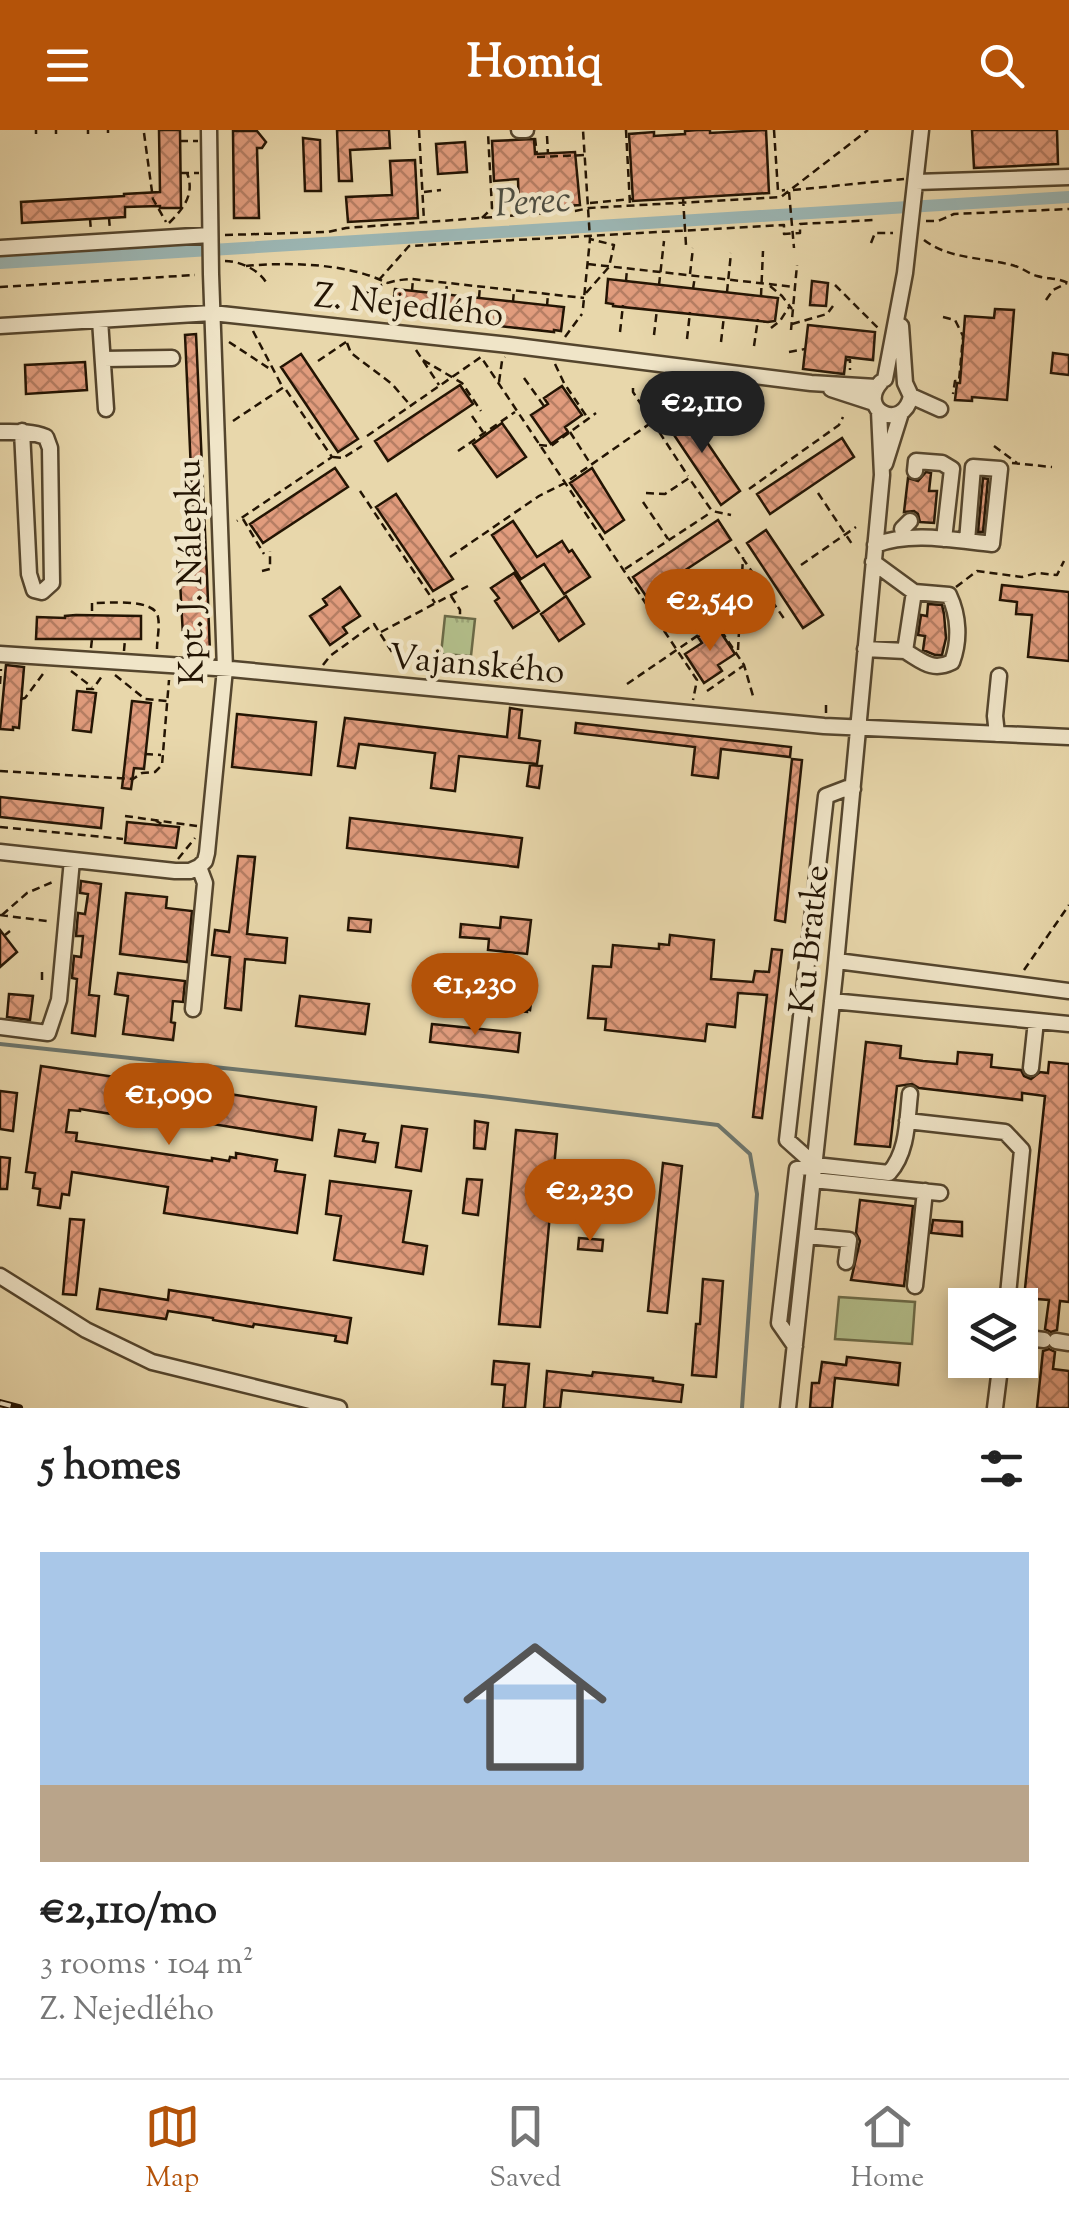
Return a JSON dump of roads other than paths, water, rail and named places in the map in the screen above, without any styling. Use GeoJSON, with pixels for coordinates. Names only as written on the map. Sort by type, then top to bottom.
{"type":"FeatureCollection","features":[{"type":"Feature","properties":{"kind":"street","name":"Ku Bratke"},"geometry":{"type":"LineString","coordinates":[[880,383],[918,218],[911,186],[921,130]]}},
{"type":"Feature","properties":{"kind":"street","name":"Kpt. J. Nálepku"},"geometry":{"type":"LineString","coordinates":[[193,1009],[205,884],[199,868],[207,854],[225,669],[212,313],[217,258],[204,136]]}},
{"type":"Feature","properties":{"kind":"street"},"geometry":{"type":"LineString","coordinates":[[911,186],[1069,177]]}},
{"type":"Feature","properties":{"kind":"street"},"geometry":{"type":"LineString","coordinates":[[0,248],[212,237]]}},
{"type":"Feature","properties":{"kind":"street","name":"Ku Bratke"},"geometry":{"type":"LineString","coordinates":[[882,475],[906,400],[900,305]]}},
{"type":"Feature","properties":{"kind":"street","name":"Z. Nejedlého"},"geometry":{"type":"LineString","coordinates":[[0,326],[212,313],[811,382],[880,383]]}},
{"type":"Feature","properties":{"kind":"street"},"geometry":{"type":"LineString","coordinates":[[100,320],[106,408]]}},
{"type":"Feature","properties":{"kind":"street"},"geometry":{"type":"LineString","coordinates":[[102,359],[172,358]]}},
{"type":"Feature","properties":{"kind":"street"},"geometry":{"type":"LineString","coordinates":[[895,378],[906,400],[890,416],[877,407],[873,393],[880,383],[895,378]]}},
{"type":"Feature","properties":{"kind":"street","name":"Z. Nejedlého"},"geometry":{"type":"LineString","coordinates":[[811,382],[877,407]]}},
{"type":"Feature","properties":{"kind":"street","name":"Ku Bratke"},"geometry":{"type":"LineString","coordinates":[[788,1408],[836,968],[882,475],[877,407]]}},
{"type":"Feature","properties":{"kind":"street"},"geometry":{"type":"LineString","coordinates":[[0,432],[22,432],[46,437],[50,448],[52,583],[42,592],[34,590],[29,574],[22,432]]}},
{"type":"Feature","properties":{"kind":"street"},"geometry":{"type":"LineString","coordinates":[[915,471],[916,461],[942,463],[952,470],[944,539]]}},
{"type":"Feature","properties":{"kind":"street"},"geometry":{"type":"LineString","coordinates":[[874,545],[892,538],[992,544],[1000,469],[973,467],[966,541]]}},
{"type":"Feature","properties":{"kind":"street"},"geometry":{"type":"LineString","coordinates":[[27,511],[51,510]]}},
{"type":"Feature","properties":{"kind":"street"},"geometry":{"type":"LineString","coordinates":[[878,516],[893,528],[906,525],[944,539]]}},
{"type":"Feature","properties":{"kind":"street"},"geometry":{"type":"LineString","coordinates":[[864,649],[905,652],[924,664],[944,666],[952,662],[958,648],[955,608],[949,596],[914,592],[873,562]]}},
{"type":"Feature","properties":{"kind":"street"},"geometry":{"type":"LineString","coordinates":[[905,652],[914,592]]}},
{"type":"Feature","properties":{"kind":"street","name":"Vajanského"},"geometry":{"type":"LineString","coordinates":[[1,658],[225,669],[859,728],[1069,737]]}},
{"type":"Feature","properties":{"kind":"street"},"geometry":{"type":"LineString","coordinates":[[997,734],[999,676]]}},
{"type":"Feature","properties":{"kind":"street"},"geometry":{"type":"LineString","coordinates":[[814,1173],[787,1140],[826,796],[853,789]]}},
{"type":"Feature","properties":{"kind":"street"},"geometry":{"type":"LineString","coordinates":[[0,852],[71,867],[190,871],[199,868]]}},
{"type":"Feature","properties":{"kind":"street"},"geometry":{"type":"LineString","coordinates":[[0,1027],[48,1033],[59,1000],[71,867]]}},
{"type":"Feature","properties":{"kind":"street"},"geometry":{"type":"LineString","coordinates":[[808,950],[836,968],[1069,990]]}},
{"type":"Feature","properties":{"kind":"street"},"geometry":{"type":"LineString","coordinates":[[832,1001],[1069,1024]]}},
{"type":"Feature","properties":{"kind":"street"},"geometry":{"type":"LineString","coordinates":[[1031,1068],[1036,1021]]}},
{"type":"Feature","properties":{"kind":"street"},"geometry":{"type":"LineString","coordinates":[[814,1173],[890,1173],[903,1149],[910,1094]]}},
{"type":"Feature","properties":{"kind":"street"},"geometry":{"type":"LineString","coordinates":[[907,1121],[1005,1132],[1022,1150],[1009,1288]]}},
{"type":"Feature","properties":{"kind":"street"},"geometry":{"type":"LineString","coordinates":[[795,1346],[779,1323],[797,1169],[932,1192],[915,1286]]}},
{"type":"Feature","properties":{"kind":"street"},"geometry":{"type":"LineString","coordinates":[[807,1236],[848,1240],[846,1262]]}},
{"type":"Feature","properties":{"kind":"street"},"geometry":{"type":"LineString","coordinates":[[0,1276],[86,1330],[152,1362],[339,1408]]}},
{"type":"Feature","properties":{"kind":"street"},"geometry":{"type":"LineString","coordinates":[[995,1408],[999,1378]]}},
{"type":"Feature","properties":{"kind":"waterway","name":"Perec"},"geometry":{"type":"LineString","coordinates":[[0,263],[1069,197]]}},
{"type":"Feature","properties":{"kind":"waterway"},"geometry":{"type":"LineString","coordinates":[[0,1044],[718,1125],[750,1154],[757,1194],[742,1408]]}},
{"type":"Feature","properties":{"kind":"railway"},"geometry":{"type":"LineString","coordinates":[[0,1403],[19,1408]]}}]}
